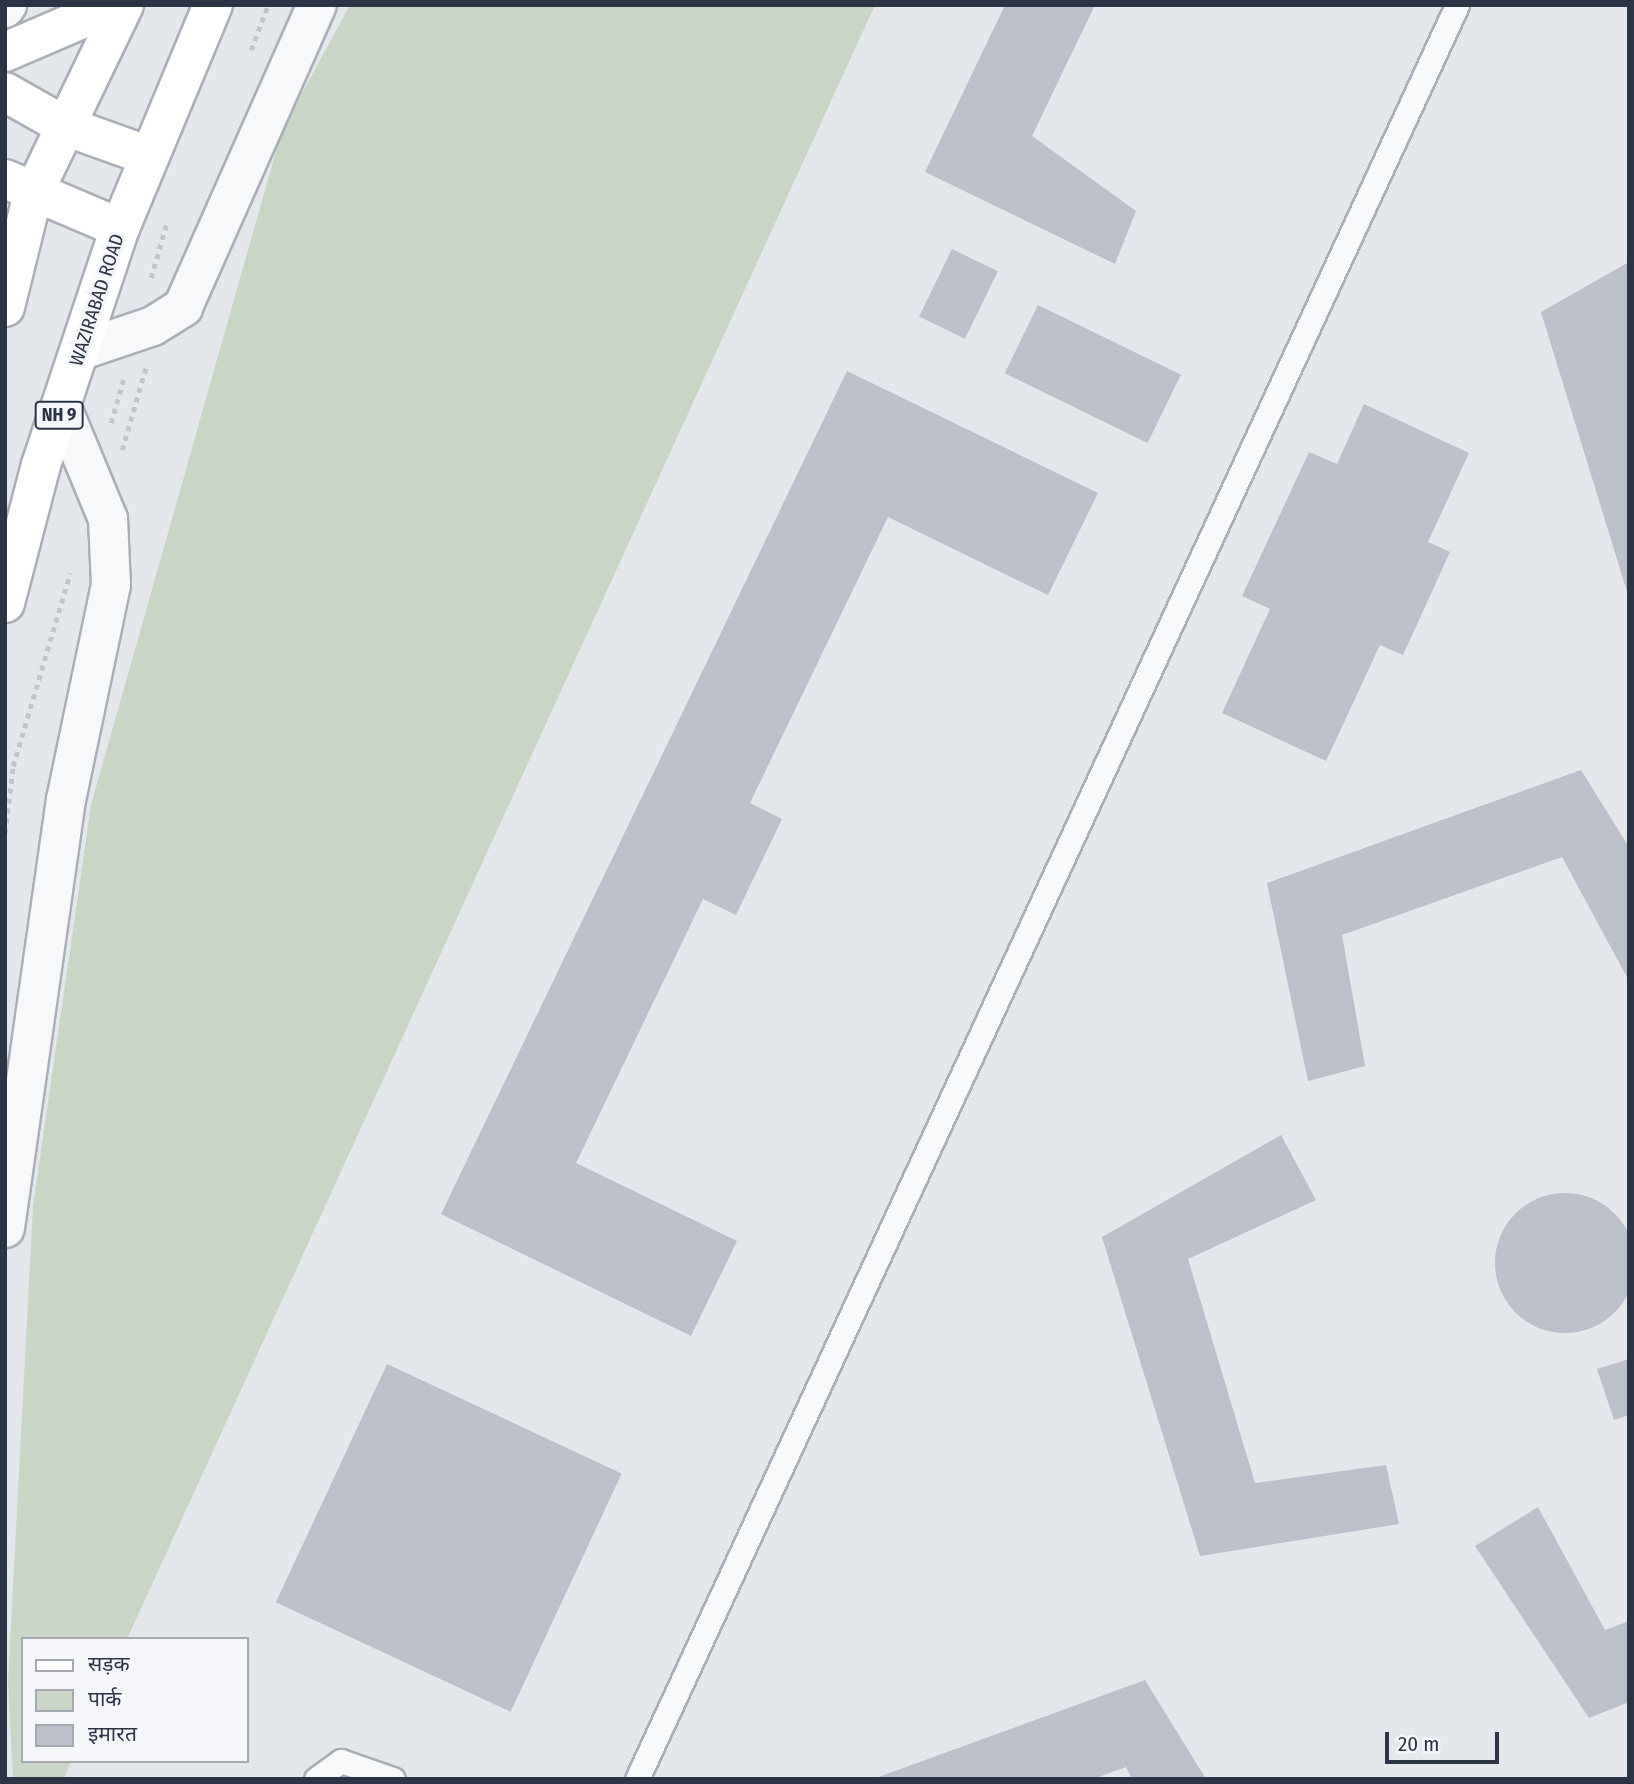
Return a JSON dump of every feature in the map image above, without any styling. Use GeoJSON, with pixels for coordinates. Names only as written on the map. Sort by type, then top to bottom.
{"type":"FeatureCollection","features":[{"type":"Feature","properties":{"kind":"main road"},"geometry":{"type":"LineString","coordinates":[[5,52],[114,5]]}},
{"type":"Feature","properties":{"kind":"main road"},"geometry":{"type":"LineString","coordinates":[[5,307],[19,186],[65,126],[124,5]]}},
{"type":"Feature","properties":{"kind":"main road","name":"WAZIRABAD ROAD"},"geometry":{"type":"LineString","coordinates":[[5,603],[62,408],[120,228],[146,155],[213,5]]}},
{"type":"Feature","properties":{"kind":"main road"},"geometry":{"type":"LineString","coordinates":[[5,92],[65,126],[146,155]]}},
{"type":"Feature","properties":{"kind":"main road"},"geometry":{"type":"LineString","coordinates":[[19,186],[120,228]]}},
{"type":"Feature","properties":{"kind":"street"},"geometry":{"type":"LineString","coordinates":[[82,351],[136,332],[183,307],[317,5]]}},
{"type":"Feature","properties":{"kind":"street"},"geometry":{"type":"LineString","coordinates":[[5,1228],[66,800],[111,584],[108,519],[62,408]]}},
{"type":"Feature","properties":{"kind":"lane"},"geometry":{"type":"LineString","coordinates":[[637,1779],[1457,5]]}},
{"type":"Feature","properties":{"kind":"lane"},"geometry":{"type":"LineString","coordinates":[[316,1779],[341,1760],[393,1779]]}},
{"type":"Feature","properties":{"kind":"path"},"geometry":{"type":"LineString","coordinates":[[94,486],[168,218]]}},
{"type":"Feature","properties":{"kind":"path"},"geometry":{"type":"LineString","coordinates":[[5,833],[13,766],[72,569]]}},
{"type":"Feature","properties":{"kind":"green space"},"geometry":{"type":"Polygon","coordinates":[[[350,5],[875,5],[128,1637],[21,1637],[21,1763],[70,1763],[64,1779],[13,1779],[8,1681],[33,1206],[91,805],[282,130],[350,5]]]}},
{"type":"Feature","properties":{"kind":"building"},"geometry":{"type":"Polygon","coordinates":[[[1005,5],[1095,5],[1032,136],[1136,211],[1115,264],[925,172],[1005,5]]]}},
{"type":"Feature","properties":{"kind":"building"},"geometry":{"type":"Polygon","coordinates":[[[952,249],[998,271],[965,339],[919,316],[952,249]]]}},
{"type":"Feature","properties":{"kind":"building"},"geometry":{"type":"Polygon","coordinates":[[[1629,262],[1627,334],[1628,595],[1541,312],[1629,262]]]}},
{"type":"Feature","properties":{"kind":"building"},"geometry":{"type":"Polygon","coordinates":[[[1038,305],[1181,375],[1148,443],[1005,373],[1038,305]]]}},
{"type":"Feature","properties":{"kind":"building"},"geometry":{"type":"Polygon","coordinates":[[[847,371],[1098,493],[1048,595],[888,517],[750,803],[782,819],[736,915],[703,899],[576,1163],[737,1241],[691,1336],[441,1214],[847,371]]]}},
{"type":"Feature","properties":{"kind":"building"},"geometry":{"type":"Polygon","coordinates":[[[1364,404],[1469,453],[1428,542],[1450,552],[1403,655],[1380,645],[1326,761],[1222,713],[1270,609],[1242,596],[1309,452],[1337,464],[1364,404]]]}},
{"type":"Feature","properties":{"kind":"building"},"geometry":{"type":"Polygon","coordinates":[[[1581,770],[1629,847],[1629,981],[1562,857],[1342,935],[1365,1066],[1308,1081],[1267,883],[1581,770]]]}},
{"type":"Feature","properties":{"kind":"building"},"geometry":{"type":"Polygon","coordinates":[[[1281,1135],[1316,1200],[1188,1259],[1255,1483],[1386,1465],[1399,1524],[1200,1556],[1102,1237],[1281,1135]]]}},
{"type":"Feature","properties":{"kind":"building"},"geometry":{"type":"Polygon","coordinates":[[[1565,1193],[1592,1198],[1615,1213],[1630,1236],[1635,1263],[1630,1290],[1615,1313],[1592,1328],[1565,1333],[1538,1328],[1515,1313],[1500,1290],[1495,1263],[1500,1236],[1515,1213],[1538,1198],[1565,1193]]]}},
{"type":"Feature","properties":{"kind":"building"},"geometry":{"type":"Polygon","coordinates":[[[1629,1359],[1629,1415],[1614,1420],[1597,1369],[1629,1359]]]}},
{"type":"Feature","properties":{"kind":"building"},"geometry":{"type":"Polygon","coordinates":[[[387,1364],[622,1473],[511,1712],[276,1602],[387,1364]]]}},
{"type":"Feature","properties":{"kind":"building"},"geometry":{"type":"Polygon","coordinates":[[[1538,1507],[1605,1630],[1629,1621],[1629,1702],[1589,1718],[1475,1546],[1538,1507]]]}},
{"type":"Feature","properties":{"kind":"building"},"geometry":{"type":"Polygon","coordinates":[[[1145,1680],[1206,1779],[1132,1779],[1126,1767],[1093,1779],[873,1779],[1145,1680]]]}}]}
